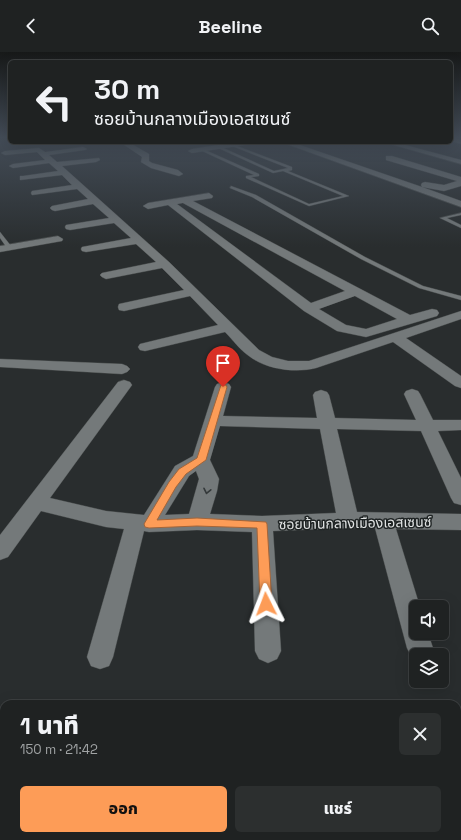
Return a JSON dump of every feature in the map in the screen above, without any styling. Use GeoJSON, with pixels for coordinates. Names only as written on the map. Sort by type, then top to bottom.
{"type":"FeatureCollection","features":[{"type":"Feature","properties":{"kind":"street"},"geometry":{"type":"LineString","coordinates":[[23,178],[31,174]]}},
{"type":"Feature","properties":{"kind":"street"},"geometry":{"type":"LineString","coordinates":[[66,174],[114,220],[165,264],[227,327],[264,360],[292,367],[311,365],[461,315]]}},
{"type":"Feature","properties":{"kind":"street"},"geometry":{"type":"LineString","coordinates":[[379,174],[461,204]]}},
{"type":"Feature","properties":{"kind":"street"},"geometry":{"type":"LineString","coordinates":[[411,174],[417,174]]}},
{"type":"Feature","properties":{"kind":"street"},"geometry":{"type":"LineString","coordinates":[[411,174],[459,180]]}},
{"type":"Feature","properties":{"kind":"street"},"geometry":{"type":"LineString","coordinates":[[440,174],[459,180]]}},
{"type":"Feature","properties":{"kind":"street"},"geometry":{"type":"LineString","coordinates":[[35,193],[80,186]]}},
{"type":"Feature","properties":{"kind":"street"},"geometry":{"type":"LineString","coordinates":[[148,206],[209,196]]}},
{"type":"Feature","properties":{"kind":"street"},"geometry":{"type":"LineString","coordinates":[[184,200],[354,292],[408,319]]}},
{"type":"Feature","properties":{"kind":"street"},"geometry":{"type":"LineString","coordinates":[[55,208],[96,202]]}},
{"type":"Feature","properties":{"kind":"street"},"geometry":{"type":"LineString","coordinates":[[169,202],[309,308],[342,328],[366,332],[437,312],[461,310]]}},
{"type":"Feature","properties":{"kind":"street"},"geometry":{"type":"LineString","coordinates":[[70,228],[114,220]]}},
{"type":"Feature","properties":{"kind":"street"},"geometry":{"type":"LineString","coordinates":[[4,248],[58,239]]}},
{"type":"Feature","properties":{"kind":"street"},"geometry":{"type":"LineString","coordinates":[[86,249],[139,240]]}},
{"type":"Feature","properties":{"kind":"street"},"geometry":{"type":"LineString","coordinates":[[106,275],[165,264]]}},
{"type":"Feature","properties":{"kind":"street"},"geometry":{"type":"LineString","coordinates":[[124,307],[193,292]]}},
{"type":"Feature","properties":{"kind":"street"},"geometry":{"type":"LineString","coordinates":[[309,308],[354,292]]}},
{"type":"Feature","properties":{"kind":"street"},"geometry":{"type":"LineString","coordinates":[[145,347],[227,327]]}},
{"type":"Feature","properties":{"kind":"street"},"geometry":{"type":"LineString","coordinates":[[395,337],[461,383]]}},
{"type":"Feature","properties":{"kind":"street"},"geometry":{"type":"LineString","coordinates":[[0,363],[123,377],[0,551]]}},
{"type":"Feature","properties":{"kind":"street"},"geometry":{"type":"LineString","coordinates":[[197,522],[207,491],[209,479],[201,460],[223,387]]}},
{"type":"Feature","properties":{"kind":"street"},"geometry":{"type":"LineString","coordinates":[[412,394],[461,498]]}},
{"type":"Feature","properties":{"kind":"street"},"geometry":{"type":"LineString","coordinates":[[321,395],[348,520]]}},
{"type":"Feature","properties":{"kind":"street"},"geometry":{"type":"LineString","coordinates":[[213,421],[427,426],[461,425]]}},
{"type":"Feature","properties":{"kind":"street"},"geometry":{"type":"LineString","coordinates":[[100,657],[143,524],[182,471],[201,460]]}},
{"type":"Feature","properties":{"kind":"street","name":"ซอยบ้านกลางเมืองเอสเซนซ์"},"geometry":{"type":"LineString","coordinates":[[36,502],[106,519],[143,524],[197,522],[262,524],[348,520],[461,522]]}},
{"type":"Feature","properties":{"kind":"street"},"geometry":{"type":"LineString","coordinates":[[383,521],[420,648]]}},
{"type":"Feature","properties":{"kind":"street"},"geometry":{"type":"LineString","coordinates":[[262,524],[268,651]]}},
{"type":"Feature","properties":{"kind":"lane"},"geometry":{"type":"LineString","coordinates":[[265,174],[247,177],[309,205],[347,196],[292,174]]}},
{"type":"Feature","properties":{"kind":"lane"},"geometry":{"type":"LineString","coordinates":[[231,186],[254,196],[363,258],[421,287],[461,298]]}},
{"type":"Feature","properties":{"kind":"lane"},"geometry":{"type":"LineString","coordinates":[[461,214],[442,218],[461,227]]}},
{"type":"Feature","properties":{"kind":"lane"},"geometry":{"type":"LineString","coordinates":[[0,234],[4,248]]}},
{"type":"Feature","properties":{"kind":"route"},"geometry":{"type":"LineString","coordinates":[[223,387],[201,460],[182,471],[149,524],[197,522],[262,524],[266,604]]}}]}
